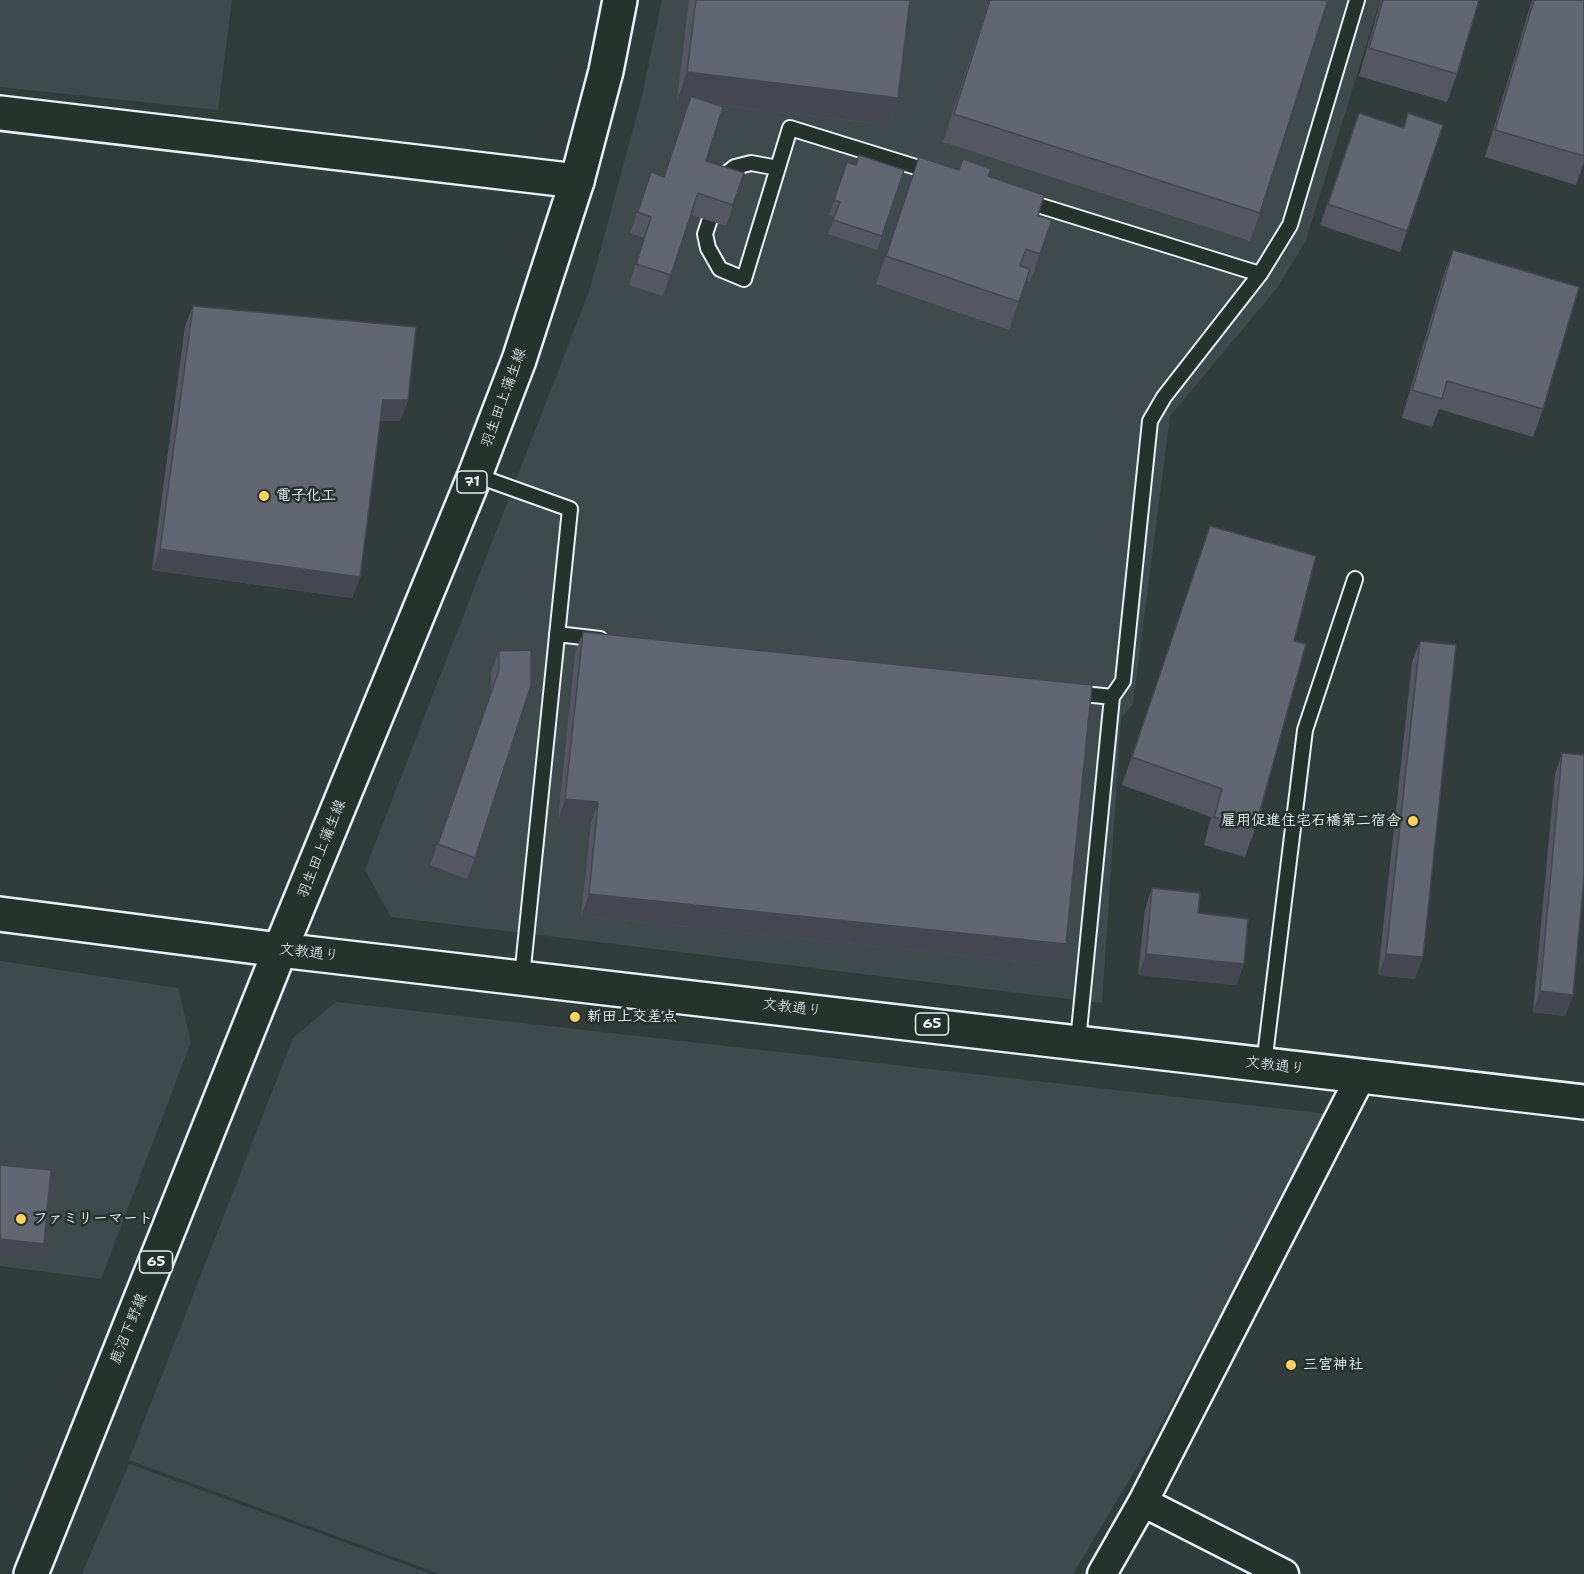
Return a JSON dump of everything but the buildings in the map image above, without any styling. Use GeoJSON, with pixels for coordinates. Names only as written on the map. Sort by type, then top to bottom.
{"type":"FeatureCollection","features":[{"type":"Feature","properties":{"kind":"main road","name":"羽生田上蒲生線"},"geometry":{"type":"LineString","coordinates":[[280,950],[475,474],[519,360],[578,181],[606,71],[620,0]]}},
{"type":"Feature","properties":{"kind":"main road"},"geometry":{"type":"LineString","coordinates":[[0,113],[578,181]]}},
{"type":"Feature","properties":{"kind":"main road","name":"文教通り"},"geometry":{"type":"LineString","coordinates":[[0,914],[280,950],[1078,1041],[1584,1102]]}},
{"type":"Feature","properties":{"kind":"main road","name":"鹿沼下野線"},"geometry":{"type":"LineString","coordinates":[[31,1574],[280,950]]}},
{"type":"Feature","properties":{"kind":"street"},"geometry":{"type":"LineString","coordinates":[[1102,1574],[1143,1502],[1361,1076]]}},
{"type":"Feature","properties":{"kind":"street"},"geometry":{"type":"LineString","coordinates":[[1143,1502],[1284,1574]]}},
{"type":"Feature","properties":{"kind":"lane"},"geometry":{"type":"LineString","coordinates":[[1078,1041],[1112,697],[1123,681],[1150,422],[1164,397],[1260,274],[1290,225],[1357,0]]}},
{"type":"Feature","properties":{"kind":"lane"},"geometry":{"type":"LineString","coordinates":[[778,168],[751,163],[735,167],[723,176],[705,234],[708,248],[720,268],[744,279],[778,168],[790,128],[947,177]]}},
{"type":"Feature","properties":{"kind":"lane"},"geometry":{"type":"LineString","coordinates":[[1014,198],[1260,274]]}},
{"type":"Feature","properties":{"kind":"lane"},"geometry":{"type":"LineString","coordinates":[[475,474],[570,509],[522,977]]}},
{"type":"Feature","properties":{"kind":"lane"},"geometry":{"type":"LineString","coordinates":[[1264,1064],[1305,730],[1355,579]]}},
{"type":"Feature","properties":{"kind":"lane"},"geometry":{"type":"LineString","coordinates":[[557,634],[616,640]]}},
{"type":"Feature","properties":{"kind":"lane"},"geometry":{"type":"LineString","coordinates":[[1065,692],[1112,697]]}},
{"type":"Feature","properties":{"kind":"shaded area"},"geometry":{"type":"Polygon","coordinates":[[[0,0],[232,0],[218,110],[0,87],[0,0]]]}},
{"type":"Feature","properties":{"kind":"shaded area"},"geometry":{"type":"Polygon","coordinates":[[[662,0],[1380,0],[1306,240],[1277,288],[1170,416],[1133,704],[1121,718],[1102,1003],[391,917],[365,870],[590,289],[642,96],[662,0]]]}},
{"type":"Feature","properties":{"kind":"shaded area"},"geometry":{"type":"Polygon","coordinates":[[[0,961],[178,988],[191,1042],[101,1279],[0,1266],[0,961]]]}},
{"type":"Feature","properties":{"kind":"shaded area"},"geometry":{"type":"Polygon","coordinates":[[[336,1002],[1328,1114],[1147,1450],[1073,1574],[440,1574],[129,1460],[293,1038],[336,1002]]]}},
{"type":"Feature","properties":{"kind":"shaded area"},"geometry":{"type":"Polygon","coordinates":[[[129,1464],[431,1574],[82,1574],[129,1464]]]}},
{"type":"Feature","properties":{"kind":"place","name":"電子化工"},"geometry":{"type":"Point","coordinates":[264,496]}},
{"type":"Feature","properties":{"kind":"place","name":"雇用促進住宅石橋第二宿舎"},"geometry":{"type":"Point","coordinates":[1413,821]}},
{"type":"Feature","properties":{"kind":"place","name":"新田上交差点"},"geometry":{"type":"Point","coordinates":[575,1017]}},
{"type":"Feature","properties":{"kind":"place","name":"ファミリーマート"},"geometry":{"type":"Point","coordinates":[21,1219]}},
{"type":"Feature","properties":{"kind":"place","name":"三宮神社"},"geometry":{"type":"Point","coordinates":[1291,1365]}}]}
